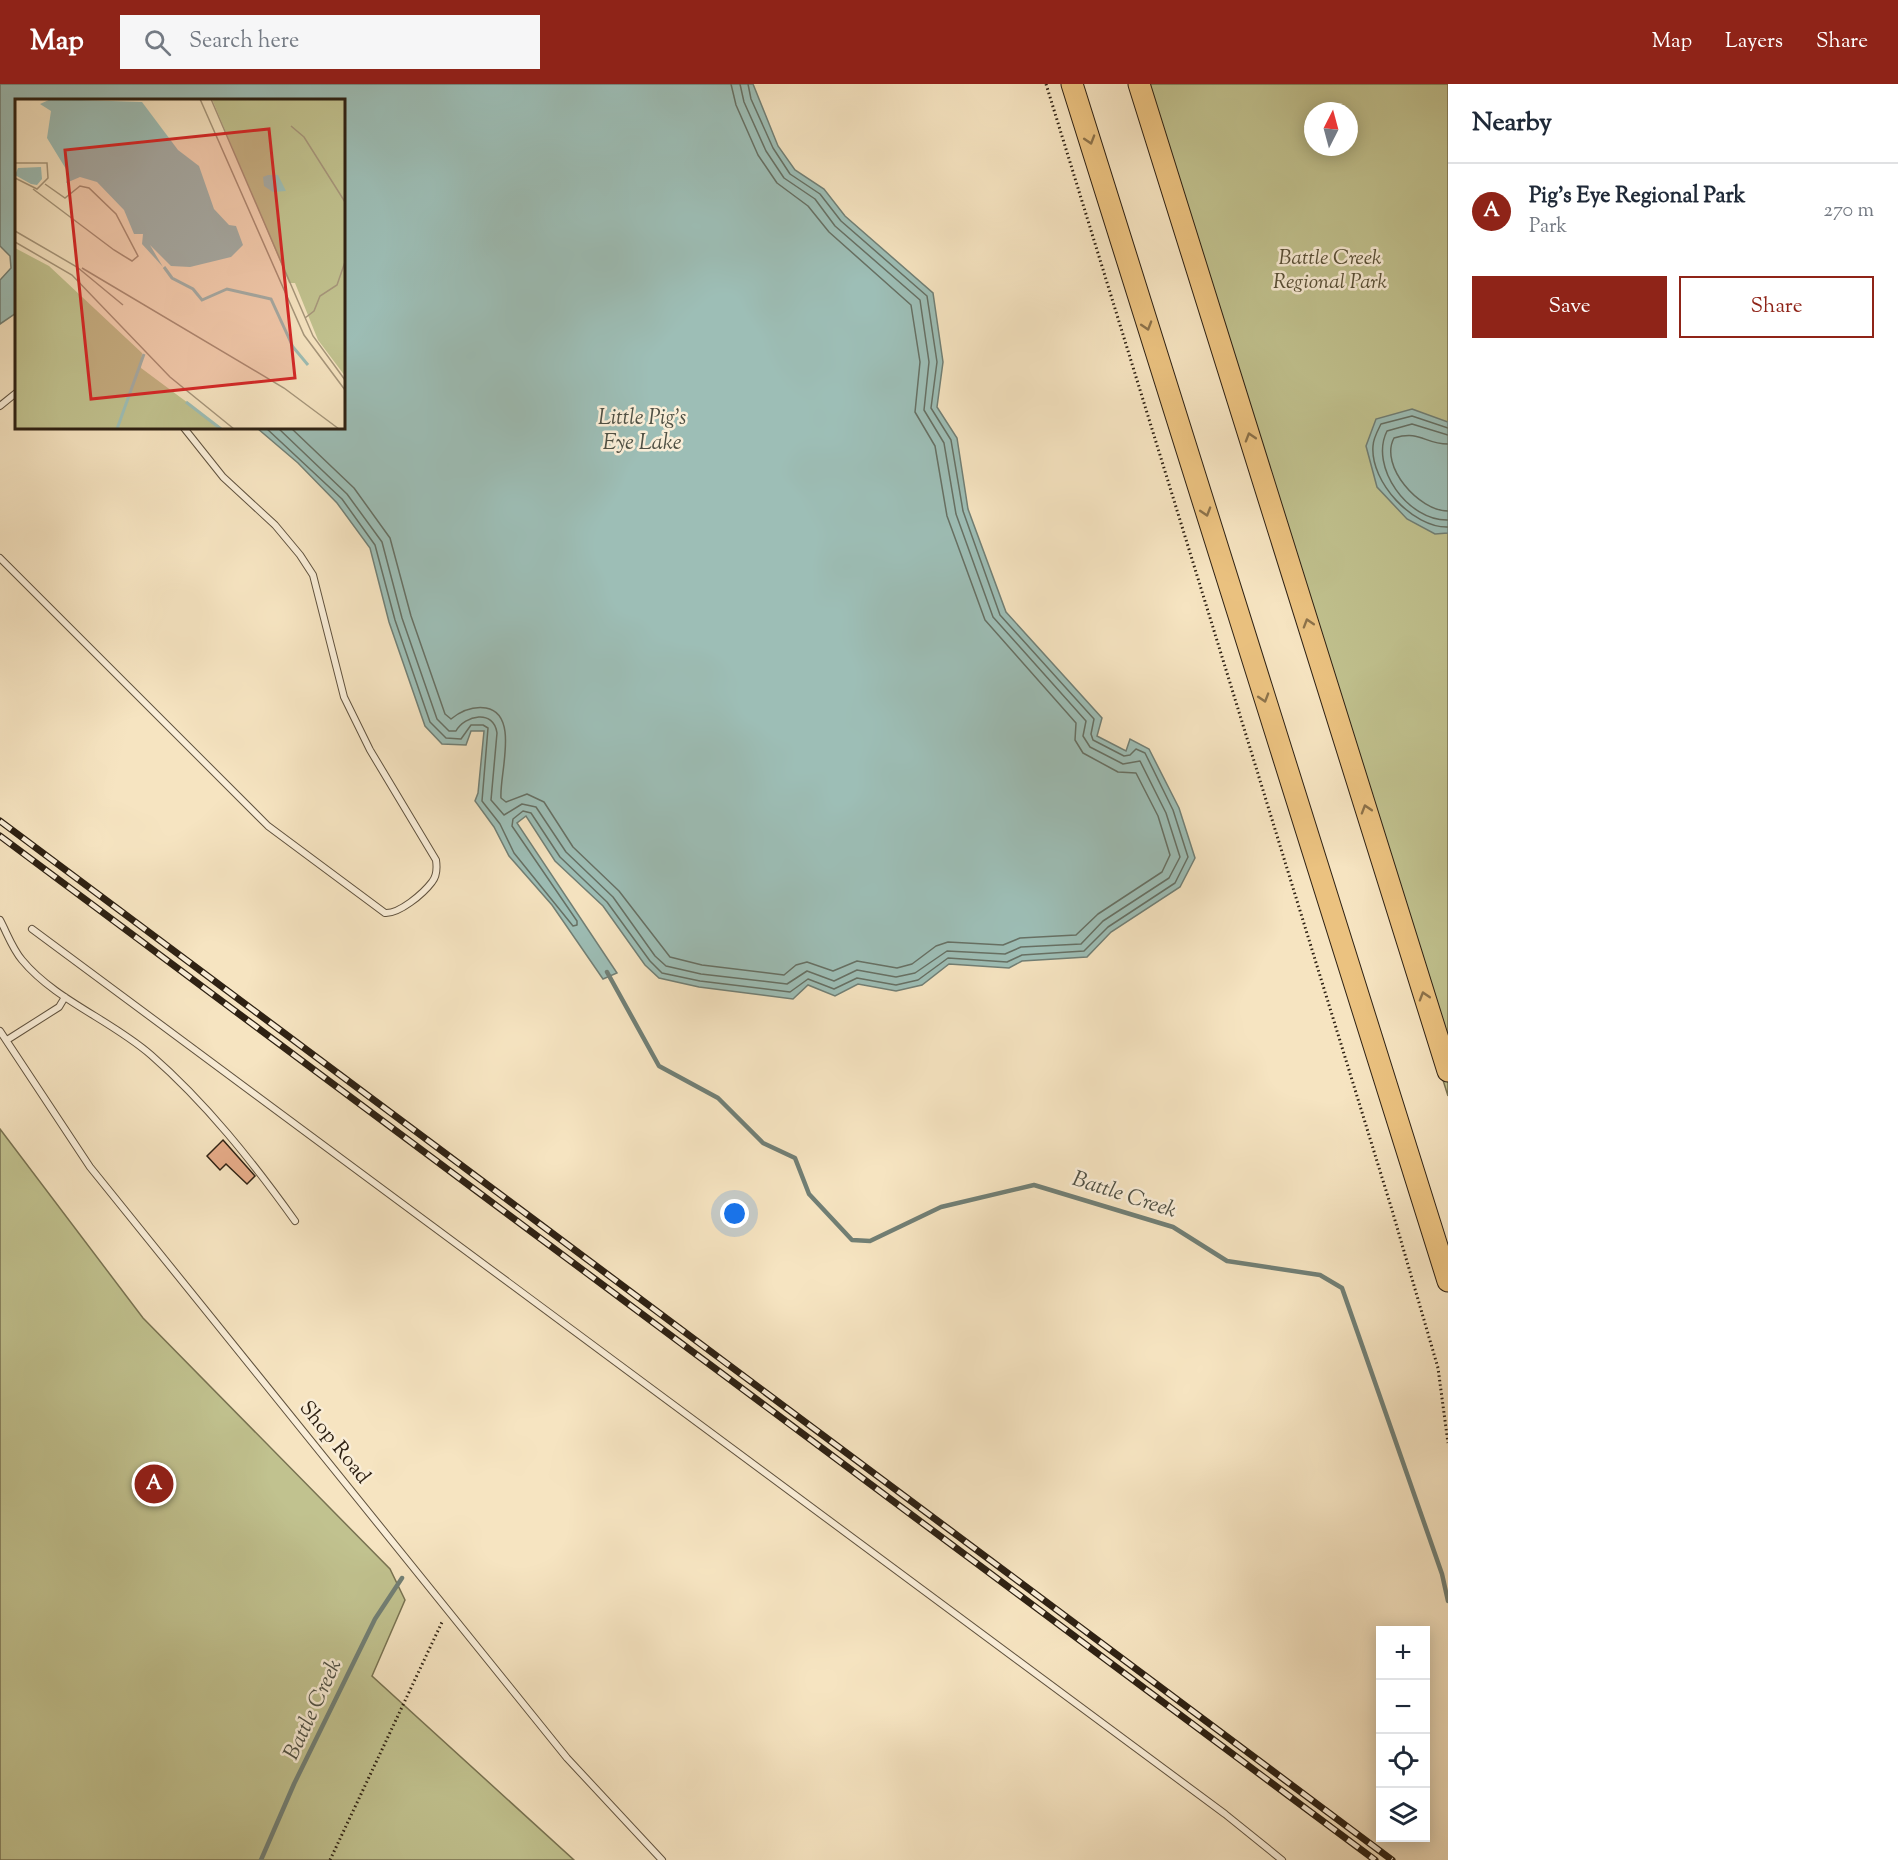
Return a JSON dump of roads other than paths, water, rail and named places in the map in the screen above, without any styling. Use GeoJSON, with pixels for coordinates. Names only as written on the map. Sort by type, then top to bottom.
{"type":"FeatureCollection","features":[{"type":"Feature","properties":{"kind":"highway"},"geometry":{"type":"LineString","coordinates":[[1072,84],[1448,1281]]}},
{"type":"Feature","properties":{"kind":"highway"},"geometry":{"type":"LineString","coordinates":[[1139,84],[1448,1071]]}},
{"type":"Feature","properties":{"kind":"lane"},"geometry":{"type":"LineString","coordinates":[[0,406],[15,394]]}},
{"type":"Feature","properties":{"kind":"lane"},"geometry":{"type":"LineString","coordinates":[[0,558],[268,826],[385,914],[398,911],[432,882],[437,868],[436,860],[370,750],[344,697],[313,575],[275,525],[223,477],[185,429]]}},
{"type":"Feature","properties":{"kind":"lane"},"geometry":{"type":"LineString","coordinates":[[0,920],[21,959],[65,998],[124,1033],[171,1074],[242,1149],[295,1221]]}},
{"type":"Feature","properties":{"kind":"lane"},"geometry":{"type":"LineString","coordinates":[[32,929],[441,1230],[1225,1814],[1282,1860]]}},
{"type":"Feature","properties":{"kind":"lane"},"geometry":{"type":"LineString","coordinates":[[7,1041],[59,1007],[65,998]]}},
{"type":"Feature","properties":{"kind":"lane","name":"Shop Road"},"geometry":{"type":"LineString","coordinates":[[0,1031],[90,1167],[567,1758],[663,1860]]}},
{"type":"Feature","properties":{"kind":"water","name":"Little Pig's Eye Lake"},"geometry":{"type":"Polygon","coordinates":[[[0,84],[753,84],[778,146],[795,170],[824,189],[845,216],[933,293],[943,362],[937,407],[957,438],[968,509],[1006,612],[1102,718],[1097,736],[1126,751],[1130,739],[1149,749],[1179,808],[1195,858],[1180,887],[1111,932],[1087,957],[1022,961],[1009,968],[949,964],[922,985],[896,991],[858,984],[835,996],[808,985],[793,999],[699,987],[659,978],[645,965],[603,906],[555,861],[526,816],[517,823],[617,973],[603,979],[552,905],[509,856],[494,827],[475,801],[478,793],[484,731],[471,731],[466,745],[442,744],[425,726],[389,622],[370,548],[337,503],[298,463],[258,429],[345,429],[345,99],[15,99],[15,314],[0,324],[0,280],[11,268],[10,256],[0,246],[0,84]]]}},
{"type":"Feature","properties":{"kind":"water"},"geometry":{"type":"Polygon","coordinates":[[[1412,409],[1448,422],[1448,533],[1435,534],[1407,519],[1377,487],[1366,446],[1376,419],[1412,409]]]}},
{"type":"Feature","properties":{"kind":"waterway","name":"Battle Creek"},"geometry":{"type":"LineString","coordinates":[[607,972],[659,1066],[718,1098],[763,1143],[795,1158],[809,1194],[852,1240],[870,1241],[941,1207],[1034,1185],[1173,1227],[1227,1261],[1320,1275],[1342,1288],[1442,1574],[1448,1601]]}},
{"type":"Feature","properties":{"kind":"waterway","name":"Battle Creek"},"geometry":{"type":"LineString","coordinates":[[261,1860],[294,1784],[375,1619],[402,1578]]}},
{"type":"Feature","properties":{"kind":"railway"},"geometry":{"type":"LineString","coordinates":[[0,821],[1392,1860]]}},
{"type":"Feature","properties":{"kind":"railway"},"geometry":{"type":"LineString","coordinates":[[0,836],[1375,1860]]}},
{"type":"Feature","properties":{"kind":"place","name":"Pig's Eye Regional Park"},"geometry":{"type":"Point","coordinates":[154,1484]}},
{"type":"Feature","properties":{"kind":"park label","name":"Battle Creek Regional Park"},"geometry":{"type":"Point","coordinates":[1330,271]}}]}
